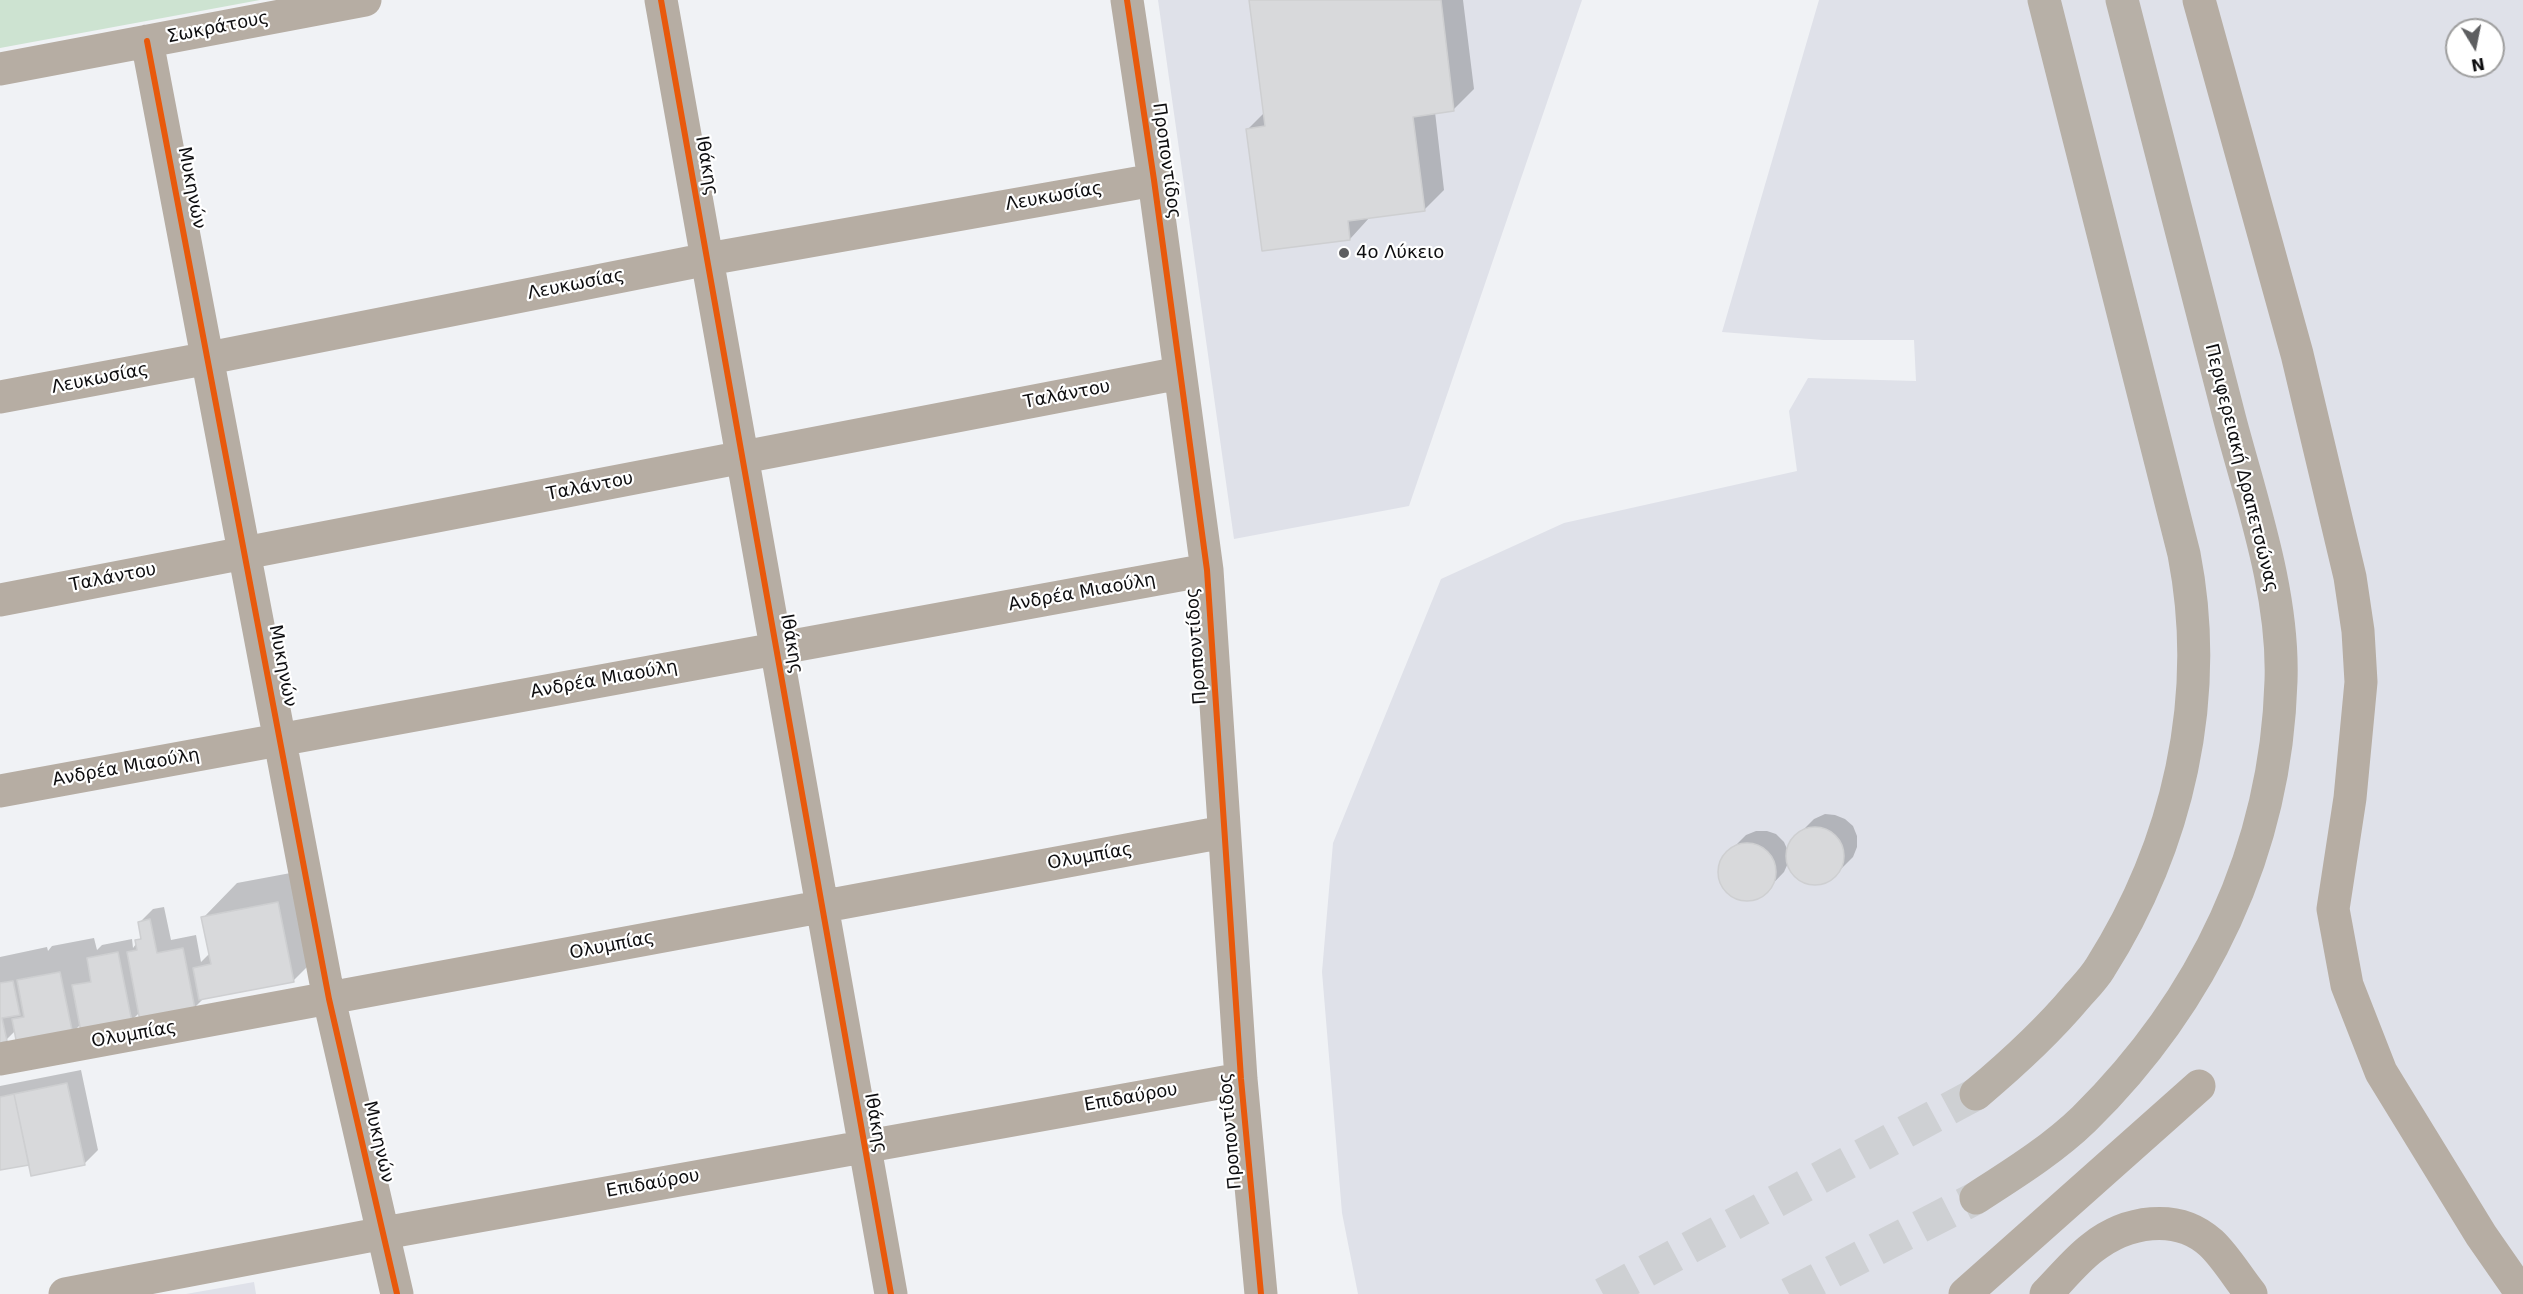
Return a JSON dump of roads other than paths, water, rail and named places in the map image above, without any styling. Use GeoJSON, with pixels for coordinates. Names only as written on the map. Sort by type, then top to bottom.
{"type":"FeatureCollection","features":[{"type":"Feature","properties":{"kind":"main road"},"geometry":{"type":"LineString","coordinates":[[1976,1094],[2023,1055],[2100,969],[2146,883],[2175,801],[2187,750],[2193,681],[2193,604],[2184,554],[2044,0]]}},
{"type":"Feature","properties":{"kind":"main road","name":"Περιφερειακή Δραπετσώνας"},"geometry":{"type":"LineString","coordinates":[[1976,1198],[2030,1163],[2082,1120],[2128,1072],[2174,1015],[2233,906],[2256,837],[2272,770],[2281,679],[2271,578],[2122,0]]}},
{"type":"Feature","properties":{"kind":"street","name":"Σωκράτους"},"geometry":{"type":"LineString","coordinates":[[0,69],[365,0]]}},
{"type":"Feature","properties":{"kind":"street","name":"Ιθάκης"},"geometry":{"type":"LineString","coordinates":[[661,0],[891,1294]]}},
{"type":"Feature","properties":{"kind":"street","name":"Προποντίδος"},"geometry":{"type":"LineString","coordinates":[[1127,0],[1207,570],[1241,1079],[1261,1294]]}},
{"type":"Feature","properties":{"kind":"street"},"geometry":{"type":"LineString","coordinates":[[2199,0],[2297,354],[2350,577],[2358,631],[2360,694],[2350,798],[2333,909],[2347,985],[2381,1072],[2481,1235],[2522,1294]]}},
{"type":"Feature","properties":{"kind":"street","name":"Μυκηνών"},"geometry":{"type":"LineString","coordinates":[[147,41],[329,999],[397,1294]]}},
{"type":"Feature","properties":{"kind":"street","name":"Λευκωσίας"},"geometry":{"type":"LineString","coordinates":[[0,398],[708,258],[1154,180]]}},
{"type":"Feature","properties":{"kind":"street","name":"Ταλάντου"},"geometry":{"type":"LineString","coordinates":[[0,600],[1180,373]]}},
{"type":"Feature","properties":{"kind":"street","name":"Ανδρέα Μιαούλη"},"geometry":{"type":"LineString","coordinates":[[0,791],[1207,570]]}},
{"type":"Feature","properties":{"kind":"street","name":"Ολυμπίας"},"geometry":{"type":"LineString","coordinates":[[0,1059],[1224,832]]}},
{"type":"Feature","properties":{"kind":"street","name":"Επιδαύρου"},"geometry":{"type":"LineString","coordinates":[[65,1294],[384,1233],[1241,1079]]}},
{"type":"Feature","properties":{"kind":"street"},"geometry":{"type":"LineString","coordinates":[[1965,1294],[2199,1086]]}},
{"type":"Feature","properties":{"kind":"street"},"geometry":{"type":"LineString","coordinates":[[2046,1294],[2091,1248],[2105,1239],[2144,1224],[2161,1222],[2180,1224],[2197,1232],[2212,1244],[2251,1294]]}},
{"type":"Feature","properties":{"kind":"tunnel"},"geometry":{"type":"LineString","coordinates":[[1603,1294],[1976,1094]]}},
{"type":"Feature","properties":{"kind":"tunnel"},"geometry":{"type":"LineString","coordinates":[[1789,1294],[1976,1198]]}},
{"type":"Feature","properties":{"kind":"place","name":"4ο Λύκειο"},"geometry":{"type":"Point","coordinates":[1344,253]}}]}
